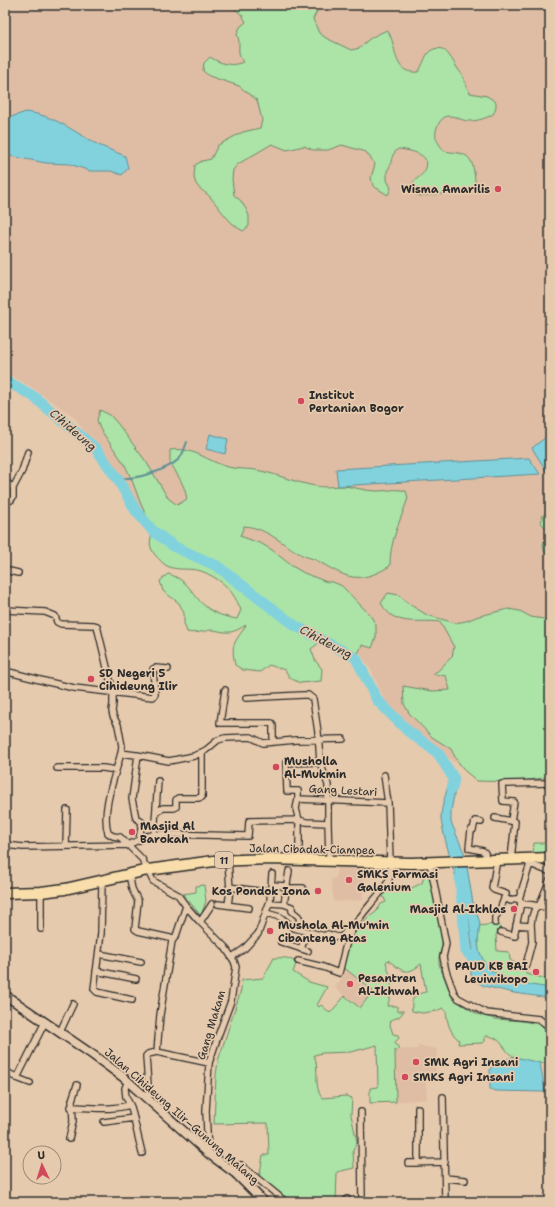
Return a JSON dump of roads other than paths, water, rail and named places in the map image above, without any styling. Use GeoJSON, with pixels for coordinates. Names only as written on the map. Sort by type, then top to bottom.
{"type":"FeatureCollection","features":[{"type":"Feature","properties":{"kind":"highway","name":"Jalan Cibadak-Ciampea"},"geometry":{"type":"LineString","coordinates":[[5,893],[41,892],[102,881],[148,870],[192,863],[228,860],[299,859],[430,863],[550,858]]}},
{"type":"Feature","properties":{"kind":"main road","name":"Jalan Cihideung Ilir–Gunung Malang"},"geometry":{"type":"LineString","coordinates":[[5,995],[94,1055],[128,1081],[208,1153],[235,1173],[264,1202]]}},
{"type":"Feature","properties":{"kind":"street"},"geometry":{"type":"LineString","coordinates":[[5,502],[11,500],[13,497],[13,488],[22,471],[28,452]]}},
{"type":"Feature","properties":{"kind":"street"},"geometry":{"type":"LineString","coordinates":[[5,481],[13,488]]}},
{"type":"Feature","properties":{"kind":"street"},"geometry":{"type":"LineString","coordinates":[[5,570],[18,572]]}},
{"type":"Feature","properties":{"kind":"street"},"geometry":{"type":"LineString","coordinates":[[5,610],[45,612],[54,616],[57,622],[61,624],[97,626],[113,692],[112,713],[118,725],[122,746],[109,798],[106,824],[108,833],[113,836],[120,837],[142,859],[153,881],[178,895],[232,957],[239,953],[258,934],[270,903],[272,874]]}},
{"type":"Feature","properties":{"kind":"street"},"geometry":{"type":"LineString","coordinates":[[5,671],[74,688],[153,697],[155,694],[153,669],[168,669]]}},
{"type":"Feature","properties":{"kind":"street"},"geometry":{"type":"LineString","coordinates":[[225,690],[220,723],[272,723],[273,742]]}},
{"type":"Feature","properties":{"kind":"street"},"geometry":{"type":"LineString","coordinates":[[246,698],[303,695],[313,699],[319,740],[320,762],[328,785],[329,860]]}},
{"type":"Feature","properties":{"kind":"street"},"geometry":{"type":"LineString","coordinates":[[121,753],[169,761],[194,756],[221,738],[251,737],[263,743],[343,739]]}},
{"type":"Feature","properties":{"kind":"street"},"geometry":{"type":"LineString","coordinates":[[156,812],[163,808],[174,808],[178,798],[202,797],[202,752]]}},
{"type":"Feature","properties":{"kind":"street"},"geometry":{"type":"LineString","coordinates":[[138,755],[132,799],[136,818],[142,822],[139,840]]}},
{"type":"Feature","properties":{"kind":"street"},"geometry":{"type":"LineString","coordinates":[[298,799],[298,791],[287,791],[286,763],[320,762]]}},
{"type":"Feature","properties":{"kind":"street"},"geometry":{"type":"LineString","coordinates":[[58,768],[103,768],[116,770]]}},
{"type":"Feature","properties":{"kind":"street"},"geometry":{"type":"LineString","coordinates":[[384,775],[388,803]]}},
{"type":"Feature","properties":{"kind":"street"},"geometry":{"type":"LineString","coordinates":[[154,835],[158,781]]}},
{"type":"Feature","properties":{"kind":"street"},"geometry":{"type":"LineString","coordinates":[[511,821],[514,802],[503,801],[502,784],[550,783]]}},
{"type":"Feature","properties":{"kind":"street","name":"Gang Lestari"},"geometry":{"type":"LineString","coordinates":[[299,859],[299,820],[296,810],[298,799],[388,803],[390,862],[392,868],[388,883],[355,926]]}},
{"type":"Feature","properties":{"kind":"street"},"geometry":{"type":"LineString","coordinates":[[66,846],[67,810]]}},
{"type":"Feature","properties":{"kind":"street"},"geometry":{"type":"LineString","coordinates":[[495,818],[515,822],[514,859],[550,872]]}},
{"type":"Feature","properties":{"kind":"street"},"geometry":{"type":"LineString","coordinates":[[5,845],[23,847],[128,845],[147,836],[154,835],[248,836],[249,821],[299,820],[306,822],[328,823]]}},
{"type":"Feature","properties":{"kind":"street"},"geometry":{"type":"LineString","coordinates":[[481,822],[475,821],[473,830],[471,830],[469,848],[483,850],[485,853],[482,861]]}},
{"type":"Feature","properties":{"kind":"street"},"geometry":{"type":"LineString","coordinates":[[228,860],[228,905]]}},
{"type":"Feature","properties":{"kind":"street"},"geometry":{"type":"LineString","coordinates":[[495,923],[495,916],[499,912],[506,894],[492,888],[497,860]]}},
{"type":"Feature","properties":{"kind":"street"},"geometry":{"type":"LineString","coordinates":[[430,863],[446,944],[443,957],[446,971],[454,993],[458,998],[486,1013],[539,1020],[550,1029]]}},
{"type":"Feature","properties":{"kind":"street"},"geometry":{"type":"LineString","coordinates":[[501,932],[515,936],[520,901],[530,864]]}},
{"type":"Feature","properties":{"kind":"street"},"geometry":{"type":"LineString","coordinates":[[284,904],[289,871]]}},
{"type":"Feature","properties":{"kind":"street"},"geometry":{"type":"LineString","coordinates":[[129,874],[132,889],[138,901],[135,929],[170,938],[172,941]]}},
{"type":"Feature","properties":{"kind":"street"},"geometry":{"type":"LineString","coordinates":[[526,965],[532,942],[532,917],[540,904],[550,879]]}},
{"type":"Feature","properties":{"kind":"street"},"geometry":{"type":"LineString","coordinates":[[102,881],[102,926],[94,989],[97,992],[132,1000]]}},
{"type":"Feature","properties":{"kind":"street"},"geometry":{"type":"LineString","coordinates":[[229,887],[254,891],[272,887],[303,888]]}},
{"type":"Feature","properties":{"kind":"street"},"geometry":{"type":"LineString","coordinates":[[41,892],[41,928]]}},
{"type":"Feature","properties":{"kind":"street"},"geometry":{"type":"LineString","coordinates":[[504,898],[550,908]]}},
{"type":"Feature","properties":{"kind":"street"},"geometry":{"type":"LineString","coordinates":[[270,903],[284,904],[292,907],[292,911],[300,919],[296,928]]}},
{"type":"Feature","properties":{"kind":"street"},"geometry":{"type":"LineString","coordinates":[[201,920],[215,904],[249,908]]}},
{"type":"Feature","properties":{"kind":"street"},"geometry":{"type":"LineString","coordinates":[[157,1052],[160,1015],[172,941],[176,936],[186,906]]}},
{"type":"Feature","properties":{"kind":"street"},"geometry":{"type":"LineString","coordinates":[[266,913],[285,919],[290,926],[325,936],[327,934],[341,938],[347,930],[355,926]]}},
{"type":"Feature","properties":{"kind":"street"},"geometry":{"type":"LineString","coordinates":[[516,925],[531,926]]}},
{"type":"Feature","properties":{"kind":"street"},"geometry":{"type":"LineString","coordinates":[[298,961],[323,967],[339,973],[348,938],[355,926]]}},
{"type":"Feature","properties":{"kind":"street"},"geometry":{"type":"LineString","coordinates":[[301,949],[308,931]]}},
{"type":"Feature","properties":{"kind":"street"},"geometry":{"type":"LineString","coordinates":[[281,942],[308,951]]}},
{"type":"Feature","properties":{"kind":"street"},"geometry":{"type":"LineString","coordinates":[[99,954],[141,962]]}},
{"type":"Feature","properties":{"kind":"street","name":"Gang Makam"},"geometry":{"type":"LineString","coordinates":[[208,1153],[206,1111],[209,1063],[231,1001],[236,968],[232,957]]}},
{"type":"Feature","properties":{"kind":"street"},"geometry":{"type":"LineString","coordinates":[[96,971],[136,979]]}},
{"type":"Feature","properties":{"kind":"street"},"geometry":{"type":"LineString","coordinates":[[60,1032],[73,1004]]}},
{"type":"Feature","properties":{"kind":"street"},"geometry":{"type":"LineString","coordinates":[[17,1078],[45,1022]]}},
{"type":"Feature","properties":{"kind":"street"},"geometry":{"type":"LineString","coordinates":[[148,1100],[146,1056],[151,1052],[209,1063]]}},
{"type":"Feature","properties":{"kind":"street"},"geometry":{"type":"LineString","coordinates":[[5,1071],[30,1083]]}},
{"type":"Feature","properties":{"kind":"street"},"geometry":{"type":"LineString","coordinates":[[128,1081],[125,1092],[134,1118],[142,1153]]}},
{"type":"Feature","properties":{"kind":"street"},"geometry":{"type":"LineString","coordinates":[[69,1139],[73,1121],[71,1107],[72,1100],[77,1085]]}},
{"type":"Feature","properties":{"kind":"street"},"geometry":{"type":"LineString","coordinates":[[443,1097],[445,1202]]}},
{"type":"Feature","properties":{"kind":"street"},"geometry":{"type":"LineString","coordinates":[[71,1107],[89,1107],[105,1110],[130,1105]]}},
{"type":"Feature","properties":{"kind":"street"},"geometry":{"type":"LineString","coordinates":[[418,1108],[418,1163]]}},
{"type":"Feature","properties":{"kind":"street"},"geometry":{"type":"LineString","coordinates":[[361,1112],[362,1202]]}},
{"type":"Feature","properties":{"kind":"street"},"geometry":{"type":"LineString","coordinates":[[104,1122],[134,1118]]}},
{"type":"Feature","properties":{"kind":"street"},"geometry":{"type":"LineString","coordinates":[[408,1163],[445,1162]]}},
{"type":"Feature","properties":{"kind":"street"},"geometry":{"type":"LineString","coordinates":[[235,1173],[241,1165],[286,1202]]}},
{"type":"Feature","properties":{"kind":"street"},"geometry":{"type":"LineString","coordinates":[[445,1178],[465,1180]]}},
{"type":"Feature","properties":{"kind":"water"},"geometry":{"type":"Polygon","coordinates":[[[26,112],[52,119],[95,143],[125,156],[128,168],[122,175],[111,171],[90,171],[70,164],[46,163],[5,155],[5,119],[26,112]]]}},
{"type":"Feature","properties":{"kind":"water"},"geometry":{"type":"Polygon","coordinates":[[[210,434],[228,439],[225,454],[206,449],[210,434]]]}},
{"type":"Feature","properties":{"kind":"water"},"geometry":{"type":"Polygon","coordinates":[[[550,434],[550,470],[547,472],[532,448],[550,434]]]}},
{"type":"Feature","properties":{"kind":"water"},"geometry":{"type":"Polygon","coordinates":[[[529,458],[540,474],[338,486],[336,469],[529,458]]]}},
{"type":"Feature","properties":{"kind":"water"},"geometry":{"type":"Polygon","coordinates":[[[454,773],[457,779],[451,811],[451,822],[465,855],[473,903],[480,923],[478,941],[479,950],[484,962],[490,970],[509,980],[550,988],[550,998],[514,993],[484,986],[477,982],[471,975],[471,961],[473,953],[467,906],[460,890],[452,863],[441,818],[449,776],[454,773]]]}},
{"type":"Feature","properties":{"kind":"water"},"geometry":{"type":"Polygon","coordinates":[[[515,1057],[540,1063],[545,1092],[496,1091],[490,1089],[490,1069],[501,1061],[515,1057]]]}},
{"type":"Feature","properties":{"kind":"waterway","name":"Cihideung"},"geometry":{"type":"LineString","coordinates":[[5,380],[33,396],[96,449],[117,478],[136,511],[153,531],[175,547],[217,566],[294,625],[356,658],[377,700],[408,731],[438,753],[454,779],[452,788]]}},
{"type":"Feature","properties":{"kind":"waterway"},"geometry":{"type":"LineString","coordinates":[[117,478],[132,478],[150,474],[166,467],[179,459],[187,442]]}},
{"type":"Feature","properties":{"kind":"waterway","name":"Cihideung"},"geometry":{"type":"LineString","coordinates":[[460,878],[466,951],[482,968]]}},
{"type":"Feature","properties":{"kind":"waterway"},"geometry":{"type":"LineString","coordinates":[[547,1064],[550,1076]]}},
{"type":"Feature","properties":{"kind":"place","name":"Wisma Amarilis"},"geometry":{"type":"Point","coordinates":[498,189]}},
{"type":"Feature","properties":{"kind":"place","name":"Institut Pertanian Bogor"},"geometry":{"type":"Point","coordinates":[301,401]}},
{"type":"Feature","properties":{"kind":"place","name":"SD Negeri 5 Cihideung Ilir"},"geometry":{"type":"Point","coordinates":[91,679]}},
{"type":"Feature","properties":{"kind":"place","name":"Musholla Al-Mukmin"},"geometry":{"type":"Point","coordinates":[276,767]}},
{"type":"Feature","properties":{"kind":"place","name":"Masjid Al Barokah"},"geometry":{"type":"Point","coordinates":[132,832]}},
{"type":"Feature","properties":{"kind":"place","name":"SMKS Farmasi Galenium"},"geometry":{"type":"Point","coordinates":[349,880]}},
{"type":"Feature","properties":{"kind":"place","name":"Kos Pondok Iona"},"geometry":{"type":"Point","coordinates":[318,891]}},
{"type":"Feature","properties":{"kind":"place","name":"Masjid Al-Ikhlas"},"geometry":{"type":"Point","coordinates":[514,909]}},
{"type":"Feature","properties":{"kind":"place","name":"Mushola Al-Mu'min Cibanteng Atas"},"geometry":{"type":"Point","coordinates":[270,931]}},
{"type":"Feature","properties":{"kind":"place","name":"PAUD KB BAI Leuiwikopo"},"geometry":{"type":"Point","coordinates":[536,972]}},
{"type":"Feature","properties":{"kind":"place","name":"Pesantren Al-Ikhwah"},"geometry":{"type":"Point","coordinates":[350,984]}},
{"type":"Feature","properties":{"kind":"place","name":"SMK Agri Insani"},"geometry":{"type":"Point","coordinates":[416,1062]}},
{"type":"Feature","properties":{"kind":"place","name":"SMKS Agri Insani"},"geometry":{"type":"Point","coordinates":[405,1077]}}]}
